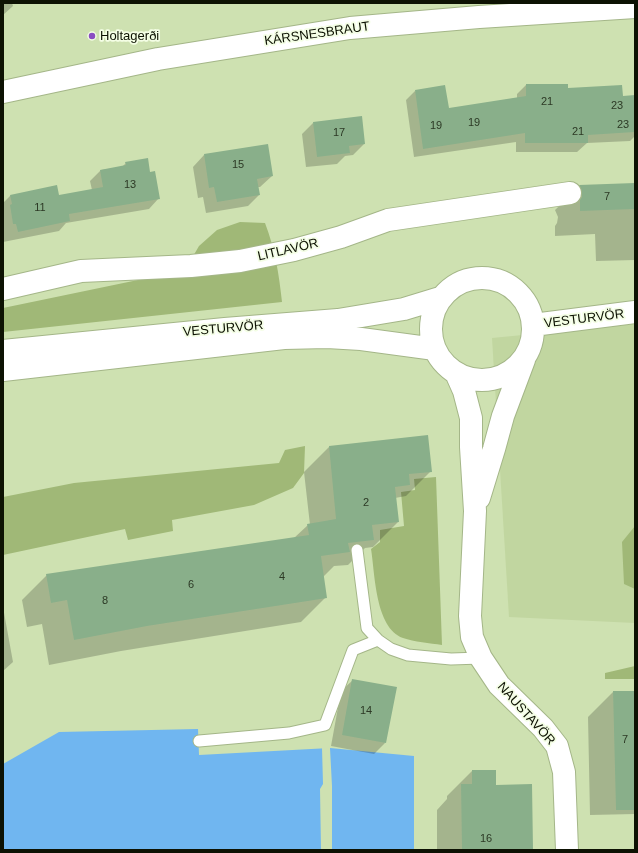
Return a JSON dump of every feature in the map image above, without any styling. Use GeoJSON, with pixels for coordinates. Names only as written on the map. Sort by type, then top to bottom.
{"type":"FeatureCollection","features":[{"type":"Feature","properties":{"kind":"street","name":"KÁRSNESBRAUT"},"geometry":{"type":"LineString","coordinates":[[3,92],[158,59],[350,28],[479,17],[635,7]]}},
{"type":"Feature","properties":{"kind":"street","name":"LITLAVÖR"},"geometry":{"type":"LineString","coordinates":[[3,289],[81,271],[191,266],[240,261],[294,250],[341,237],[388,220],[570,193]]}},
{"type":"Feature","properties":{"kind":"street"},"geometry":{"type":"LineString","coordinates":[[477,278],[493,278],[509,285],[521,295],[530,309],[534,325],[532,340],[527,354],[516,367],[503,376],[487,380],[471,379],[456,373],[447,367],[435,349],[431,337],[431,323],[434,310],[440,298],[461,281],[477,278]]}},
{"type":"Feature","properties":{"kind":"street","name":"VESTURVÖR"},"geometry":{"type":"LineString","coordinates":[[3,351],[225,329],[338,320],[404,309],[440,298]]}},
{"type":"Feature","properties":{"kind":"street","name":"VESTURVÖR"},"geometry":{"type":"LineString","coordinates":[[534,325],[635,312]]}},
{"type":"Feature","properties":{"kind":"street","name":"VESTURVÖR"},"geometry":{"type":"LineString","coordinates":[[3,370],[284,338],[327,337],[361,339],[435,349]]}},
{"type":"Feature","properties":{"kind":"street","name":"NAUSTAVÖR"},"geometry":{"type":"LineString","coordinates":[[475,511],[503,416],[527,354]]}},
{"type":"Feature","properties":{"kind":"street","name":"NAUSTAVÖR"},"geometry":{"type":"LineString","coordinates":[[456,373],[464,391],[471,418],[471,447],[475,511],[470,616],[472,637],[481,658],[499,685],[543,728],[557,746],[564,772],[567,850]]}},
{"type":"Feature","properties":{"kind":"lane"},"geometry":{"type":"LineString","coordinates":[[357,550],[368,628],[378,640],[392,649],[408,655],[451,659],[481,658]]}},
{"type":"Feature","properties":{"kind":"lane"},"geometry":{"type":"LineString","coordinates":[[199,741],[290,733],[324,725],[353,650],[378,640]]}},
{"type":"Feature","properties":{"kind":"shaded area"},"geometry":{"type":"Polygon","coordinates":[[[240,222],[265,223],[276,262],[282,302],[3,332],[3,308],[162,275],[188,265],[199,246],[217,230],[240,222]]]}},
{"type":"Feature","properties":{"kind":"shaded area"},"geometry":{"type":"Polygon","coordinates":[[[635,324],[635,623],[509,617],[492,338],[635,324]]]}},
{"type":"Feature","properties":{"kind":"shaded area"},"geometry":{"type":"Polygon","coordinates":[[[305,446],[304,473],[293,488],[254,505],[172,520],[173,531],[128,540],[125,529],[3,555],[3,497],[74,483],[279,463],[285,450],[305,446]]]}},
{"type":"Feature","properties":{"kind":"shaded area"},"geometry":{"type":"Polygon","coordinates":[[[436,477],[442,645],[403,638],[394,632],[387,623],[378,599],[371,549],[380,542],[380,530],[404,526],[401,492],[415,490],[414,479],[436,477]]]}},
{"type":"Feature","properties":{"kind":"shaded area"},"geometry":{"type":"Polygon","coordinates":[[[635,526],[635,589],[624,584],[622,542],[635,526]]]}},
{"type":"Feature","properties":{"kind":"shaded area"},"geometry":{"type":"Polygon","coordinates":[[[635,666],[635,679],[605,679],[605,673],[635,666]]]}},
{"type":"Feature","properties":{"kind":"water"},"geometry":{"type":"Polygon","coordinates":[[[198,729],[199,755],[330,748],[414,756],[414,850],[3,850],[3,764],[59,732],[198,729]]]}},
{"type":"Feature","properties":{"kind":"pier"},"geometry":{"type":"Polygon","coordinates":[[[322,748],[330,748],[332,786],[332,850],[321,850],[320,789],[323,784],[322,748]]]}},
{"type":"Feature","properties":{"kind":"building"},"geometry":{"type":"Polygon","coordinates":[[[526,84],[568,84],[568,88],[622,85],[623,96],[635,95],[635,132],[588,135],[588,143],[525,143],[525,133],[423,149],[415,90],[445,85],[449,108],[526,96],[526,84]]]}},
{"type":"Feature","properties":{"kind":"building"},"geometry":{"type":"Polygon","coordinates":[[[362,116],[365,144],[349,146],[350,153],[317,157],[313,122],[362,116]]]}},
{"type":"Feature","properties":{"kind":"building"},"geometry":{"type":"Polygon","coordinates":[[[268,144],[273,176],[257,179],[260,195],[217,202],[214,187],[209,188],[204,154],[268,144]]]}},
{"type":"Feature","properties":{"kind":"building"},"geometry":{"type":"Polygon","coordinates":[[[148,158],[150,172],[155,171],[160,199],[69,214],[70,221],[18,232],[16,224],[13,224],[10,195],[57,185],[59,195],[103,187],[100,170],[126,165],[125,162],[148,158]]]}},
{"type":"Feature","properties":{"kind":"building"},"geometry":{"type":"Polygon","coordinates":[[[635,183],[635,209],[580,211],[582,192],[579,185],[635,183]]]}},
{"type":"Feature","properties":{"kind":"building"},"geometry":{"type":"Polygon","coordinates":[[[428,435],[432,472],[409,474],[410,485],[395,487],[399,522],[372,525],[374,540],[348,543],[350,552],[321,556],[327,598],[147,626],[74,640],[67,600],[51,603],[46,574],[309,535],[307,524],[336,519],[329,446],[428,435]]]}},
{"type":"Feature","properties":{"kind":"building"},"geometry":{"type":"Polygon","coordinates":[[[352,679],[397,687],[386,743],[342,735],[352,679]]]}},
{"type":"Feature","properties":{"kind":"building"},"geometry":{"type":"Polygon","coordinates":[[[613,691],[635,691],[635,810],[616,810],[613,691]]]}},
{"type":"Feature","properties":{"kind":"building"},"geometry":{"type":"Polygon","coordinates":[[[472,770],[496,770],[496,785],[532,784],[533,850],[462,850],[461,784],[472,784],[472,770]]]}},
{"type":"Feature","properties":{"kind":"place","name":"Holtagerði"},"geometry":{"type":"Point","coordinates":[92,36]}}]}
